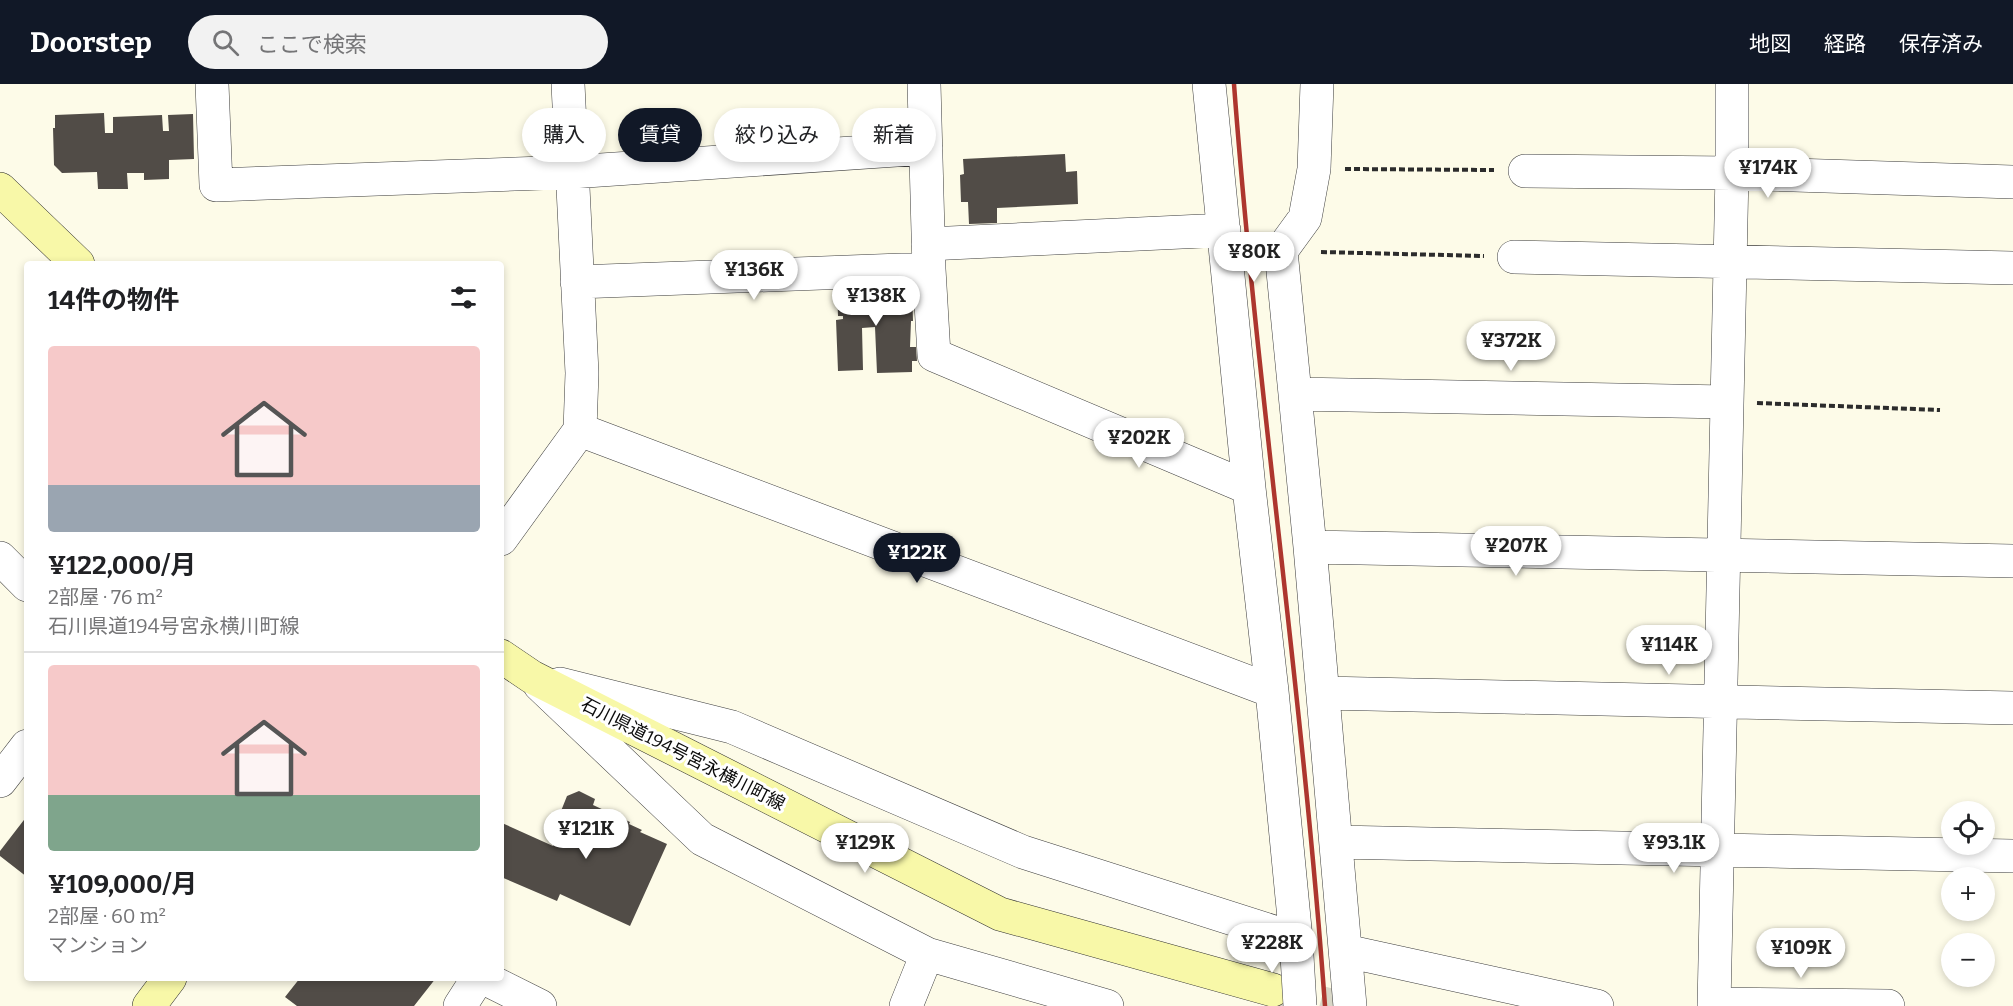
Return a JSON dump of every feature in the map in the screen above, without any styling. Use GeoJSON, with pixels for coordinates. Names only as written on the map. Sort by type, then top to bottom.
{"type":"FeatureCollection","features":[{"type":"Feature","properties":{"kind":"main road"},"geometry":{"type":"LineString","coordinates":[[0,189],[75,261]]}},
{"type":"Feature","properties":{"kind":"main road","name":"石川県道194号宮永横川町線"},"geometry":{"type":"LineString","coordinates":[[504,659],[532,677],[1000,914],[1287,998]]}},
{"type":"Feature","properties":{"kind":"main road"},"geometry":{"type":"LineString","coordinates":[[149,1006],[168,981]]}},
{"type":"Feature","properties":{"kind":"street"},"geometry":{"type":"LineString","coordinates":[[212,84],[216,185],[571,172],[852,153]]}},
{"type":"Feature","properties":{"kind":"street"},"geometry":{"type":"LineString","coordinates":[[504,536],[580,430],[582,373],[568,84]]}},
{"type":"Feature","properties":{"kind":"street"},"geometry":{"type":"LineString","coordinates":[[924,84],[925,108]]}},
{"type":"Feature","properties":{"kind":"street"},"geometry":{"type":"LineString","coordinates":[[1209,84],[1296,939],[1287,998]]}},
{"type":"Feature","properties":{"kind":"street"},"geometry":{"type":"LineString","coordinates":[[1317,84],[1314,169],[1305,218],[1281,251],[1310,547],[1350,1006]]}},
{"type":"Feature","properties":{"kind":"street"},"geometry":{"type":"LineString","coordinates":[[1732,84],[1714,1005],[1888,1006]]}},
{"type":"Feature","properties":{"kind":"street"},"geometry":{"type":"LineString","coordinates":[[926,162],[934,355],[1249,488]]}},
{"type":"Feature","properties":{"kind":"street"},"geometry":{"type":"LineString","coordinates":[[1525,171],[1732,173],[2013,182]]}},
{"type":"Feature","properties":{"kind":"street"},"geometry":{"type":"LineString","coordinates":[[577,282],[929,257],[1224,230]]}},
{"type":"Feature","properties":{"kind":"street"},"geometry":{"type":"LineString","coordinates":[[1514,257],[2013,268]]}},
{"type":"Feature","properties":{"kind":"street"},"geometry":{"type":"LineString","coordinates":[[1295,394],[1726,402]]}},
{"type":"Feature","properties":{"kind":"street"},"geometry":{"type":"LineString","coordinates":[[580,430],[1272,691]]}},
{"type":"Feature","properties":{"kind":"street"},"geometry":{"type":"LineString","coordinates":[[1310,547],[2013,561]]}},
{"type":"Feature","properties":{"kind":"street"},"geometry":{"type":"LineString","coordinates":[[0,558],[24,582]]}},
{"type":"Feature","properties":{"kind":"street"},"geometry":{"type":"LineString","coordinates":[[532,677],[732,726],[1023,852],[1296,939]]}},
{"type":"Feature","properties":{"kind":"street"},"geometry":{"type":"LineString","coordinates":[[532,677],[702,838],[927,954],[1107,1006]]}},
{"type":"Feature","properties":{"kind":"street"},"geometry":{"type":"LineString","coordinates":[[1323,693],[2013,708]]}},
{"type":"Feature","properties":{"kind":"street"},"geometry":{"type":"LineString","coordinates":[[0,781],[24,750]]}},
{"type":"Feature","properties":{"kind":"street"},"geometry":{"type":"LineString","coordinates":[[1336,842],[2013,856]]}},
{"type":"Feature","properties":{"kind":"street"},"geometry":{"type":"LineString","coordinates":[[1346,951],[1597,1006]]}},
{"type":"Feature","properties":{"kind":"street"},"geometry":{"type":"LineString","coordinates":[[906,1006],[927,954]]}},
{"type":"Feature","properties":{"kind":"street"},"geometry":{"type":"LineString","coordinates":[[460,1006],[476,981]]}},
{"type":"Feature","properties":{"kind":"street"},"geometry":{"type":"LineString","coordinates":[[490,981],[540,1006]]}},
{"type":"Feature","properties":{"kind":"path"},"geometry":{"type":"LineString","coordinates":[[1314,169],[1525,171]]}},
{"type":"Feature","properties":{"kind":"path"},"geometry":{"type":"LineString","coordinates":[[1281,251],[1514,257]]}},
{"type":"Feature","properties":{"kind":"path"},"geometry":{"type":"LineString","coordinates":[[1726,402],[1940,410]]}},
{"type":"Feature","properties":{"kind":"building"},"geometry":{"type":"Polygon","coordinates":[[[104,113],[105,133],[113,133],[113,117],[162,115],[163,131],[169,131],[168,115],[193,114],[194,159],[169,160],[169,179],[144,180],[144,173],[127,173],[128,189],[98,189],[97,172],[62,173],[54,165],[55,115],[104,113]]]}},
{"type":"Feature","properties":{"kind":"building"},"geometry":{"type":"Polygon","coordinates":[[[1065,154],[1066,172],[1077,171],[1078,204],[997,208],[997,223],[969,224],[968,202],[961,202],[960,175],[964,174],[963,159],[1065,154]]]}},
{"type":"Feature","properties":{"kind":"building"},"geometry":{"type":"Polygon","coordinates":[[[905,284],[905,289],[912,289],[913,321],[911,321],[910,347],[916,347],[917,361],[912,361],[912,372],[877,373],[875,327],[862,328],[863,370],[838,371],[836,320],[843,319],[843,316],[838,316],[837,287],[905,284]]]}},
{"type":"Feature","properties":{"kind":"building"},"geometry":{"type":"Polygon","coordinates":[[[579,791],[595,799],[593,805],[630,822],[629,824],[642,830],[640,832],[667,844],[630,926],[560,894],[557,901],[504,878],[504,824],[553,846],[557,836],[570,843],[574,834],[563,829],[564,827],[560,825],[563,818],[559,816],[567,796],[579,791]]]}},
{"type":"Feature","properties":{"kind":"building"},"geometry":{"type":"Polygon","coordinates":[[[24,820],[24,875],[0,856],[0,851],[24,820]]]}},
{"type":"Feature","properties":{"kind":"building"},"geometry":{"type":"Polygon","coordinates":[[[298,981],[434,981],[414,1006],[297,1006],[285,997],[298,981]]]}},
{"type":"Feature","properties":{"kind":"tunnel"},"geometry":{"type":"LineString","coordinates":[[1273,990],[1334,1006]]}},
{"type":"Feature","properties":{"kind":"railway"},"geometry":{"type":"LineString","coordinates":[[1234,84],[1255,315],[1305,775],[1325,1006]]}}]}
